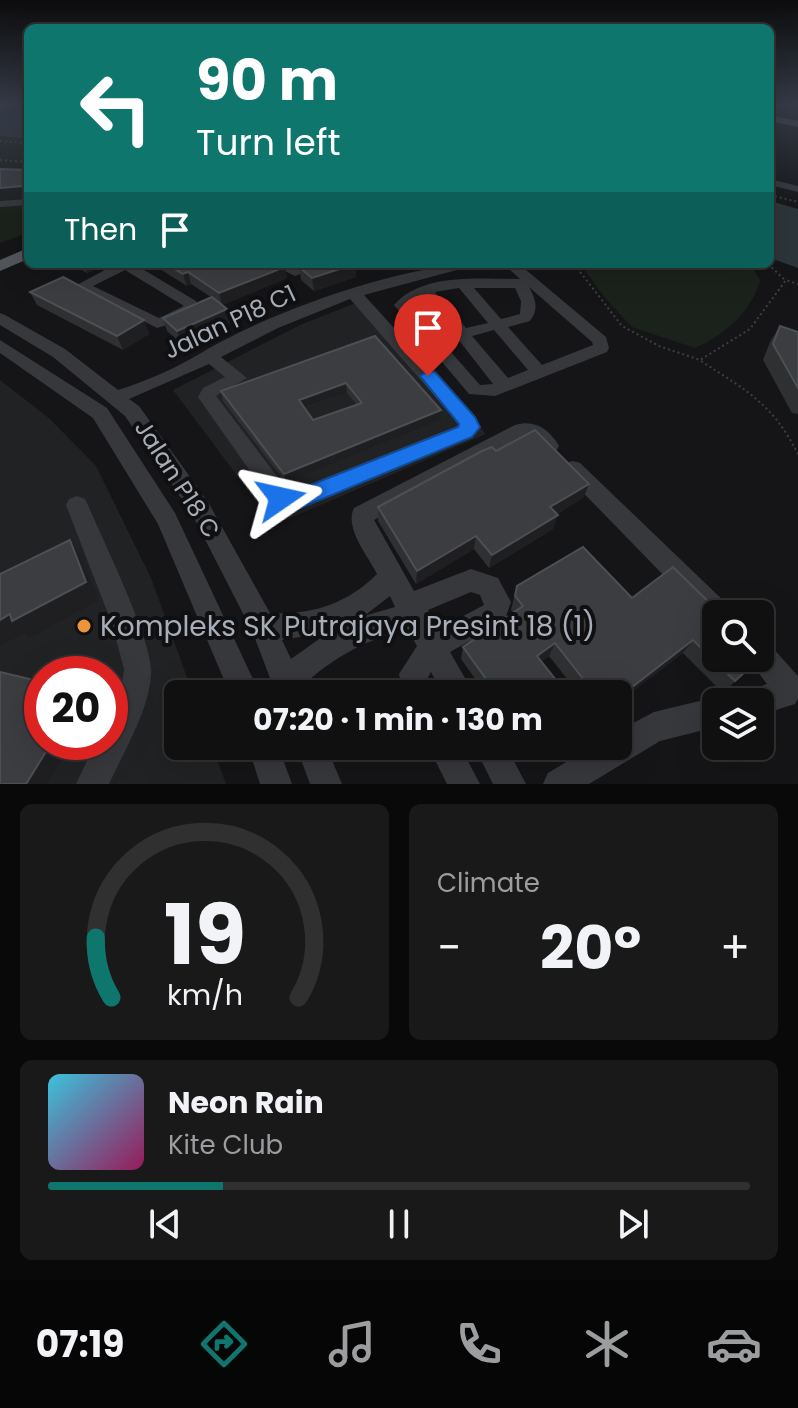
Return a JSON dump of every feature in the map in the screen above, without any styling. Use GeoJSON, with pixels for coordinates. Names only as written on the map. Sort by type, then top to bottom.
{"type":"FeatureCollection","features":[{"type":"Feature","properties":{"kind":"main road"},"geometry":{"type":"LineString","coordinates":[[2,256],[24,245]]}},
{"type":"Feature","properties":{"kind":"main road"},"geometry":{"type":"LineString","coordinates":[[2,256],[24,253]]}},
{"type":"Feature","properties":{"kind":"street"},"geometry":{"type":"LineString","coordinates":[[774,183],[798,189]]}},
{"type":"Feature","properties":{"kind":"street"},"geometry":{"type":"LineString","coordinates":[[0,204],[24,202]]}},
{"type":"Feature","properties":{"kind":"street"},"geometry":{"type":"LineString","coordinates":[[118,268],[82,286],[157,323],[191,308],[191,304],[132,268]]}},
{"type":"Feature","properties":{"kind":"street"},"geometry":{"type":"LineString","coordinates":[[286,268],[295,272],[308,268]]}},
{"type":"Feature","properties":{"kind":"street","name":"Jalan P18 C1"},"geometry":{"type":"LineString","coordinates":[[125,404],[208,355],[275,323],[416,275],[452,268]]}},
{"type":"Feature","properties":{"kind":"street"},"geometry":{"type":"LineString","coordinates":[[514,268],[527,283],[600,340],[601,348],[489,392],[475,390],[401,305],[416,294],[463,284],[527,283]]}},
{"type":"Feature","properties":{"kind":"street"},"geometry":{"type":"LineString","coordinates":[[432,341],[525,318],[530,304],[527,283]]}},
{"type":"Feature","properties":{"kind":"street"},"geometry":{"type":"LineString","coordinates":[[463,284],[539,373]]}},
{"type":"Feature","properties":{"kind":"street"},"geometry":{"type":"LineString","coordinates":[[427,291],[505,386]]}},
{"type":"Feature","properties":{"kind":"street"},"geometry":{"type":"LineString","coordinates":[[208,355],[238,378],[209,392],[207,397],[287,502],[465,432],[470,427],[468,422],[355,294]]}},
{"type":"Feature","properties":{"kind":"street","name":"Jalan P18 C"},"geometry":{"type":"LineString","coordinates":[[0,318],[59,353],[125,404],[200,508],[263,626],[286,680]]}},
{"type":"Feature","properties":{"kind":"street","name":"Jalan P18 C"},"geometry":{"type":"LineString","coordinates":[[0,345],[100,413],[167,520],[239,680]]}},
{"type":"Feature","properties":{"kind":"street"},"geometry":{"type":"LineString","coordinates":[[451,680],[363,526],[362,515],[522,430],[531,429],[705,600]]}},
{"type":"Feature","properties":{"kind":"street"},"geometry":{"type":"LineString","coordinates":[[77,505],[125,624],[138,669],[124,716],[92,784]]}},
{"type":"Feature","properties":{"kind":"street"},"geometry":{"type":"LineString","coordinates":[[263,626],[299,627],[337,619],[368,600],[393,575]]}},
{"type":"Feature","properties":{"kind":"street"},"geometry":{"type":"LineString","coordinates":[[297,680],[335,641],[362,628],[414,611],[471,580],[484,582],[496,596],[495,613],[433,647],[413,674],[414,680]]}},
{"type":"Feature","properties":{"kind":"street"},"geometry":{"type":"LineString","coordinates":[[774,670],[789,687],[785,694],[774,697]]}},
{"type":"Feature","properties":{"kind":"street"},"geometry":{"type":"LineString","coordinates":[[559,784],[654,727],[702,715]]}},
{"type":"Feature","properties":{"kind":"street"},"geometry":{"type":"LineString","coordinates":[[268,760],[276,784]]}},
{"type":"Feature","properties":{"kind":"street"},"geometry":{"type":"LineString","coordinates":[[317,760],[326,784]]}},
{"type":"Feature","properties":{"kind":"street"},"geometry":{"type":"LineString","coordinates":[[451,760],[464,784]]}},
{"type":"Feature","properties":{"kind":"street"},"geometry":{"type":"LineString","coordinates":[[497,760],[510,784]]}},
{"type":"Feature","properties":{"kind":"path"},"geometry":{"type":"LineString","coordinates":[[0,160],[24,162]]}},
{"type":"Feature","properties":{"kind":"path"},"geometry":{"type":"LineString","coordinates":[[774,196],[798,202]]}},
{"type":"Feature","properties":{"kind":"path"},"geometry":{"type":"LineString","coordinates":[[577,268],[622,326],[659,346],[700,360],[760,399],[784,427],[798,454]]}},
{"type":"Feature","properties":{"kind":"path"},"geometry":{"type":"LineString","coordinates":[[772,268],[786,280],[798,284]]}},
{"type":"Feature","properties":{"kind":"path"},"geometry":{"type":"LineString","coordinates":[[700,360],[750,329],[786,280]]}},
{"type":"Feature","properties":{"kind":"shaded area"},"geometry":{"type":"Polygon","coordinates":[[[0,142],[24,142],[24,234],[0,243],[0,142]]]}},
{"type":"Feature","properties":{"kind":"shaded area"},"geometry":{"type":"Polygon","coordinates":[[[774,202],[798,209],[798,268],[774,259],[774,202]]]}},
{"type":"Feature","properties":{"kind":"shaded area"},"geometry":{"type":"Polygon","coordinates":[[[583,268],[752,268],[760,280],[744,312],[716,336],[695,348],[632,327],[583,268]]]}},
{"type":"Feature","properties":{"kind":"shaded area"},"geometry":{"type":"Polygon","coordinates":[[[366,299],[486,434],[274,525],[173,390],[302,324],[366,299]]]}},
{"type":"Feature","properties":{"kind":"shaded area","name":"Kompleks SK Putrajaya Presint 18 (1)"},"geometry":{"type":"Polygon","coordinates":[[[0,380],[50,419],[96,466],[151,578],[188,680],[164,680],[164,760],[217,760],[226,784],[0,784],[0,380]]]}},
{"type":"Feature","properties":{"kind":"building"},"geometry":{"type":"Polygon","coordinates":[[[0,169],[24,170],[24,186],[0,188],[0,169]]]}},
{"type":"Feature","properties":{"kind":"building"},"geometry":{"type":"Polygon","coordinates":[[[173,268],[282,268],[219,293],[188,272],[183,274],[173,268]]]}},
{"type":"Feature","properties":{"kind":"building"},"geometry":{"type":"Polygon","coordinates":[[[300,268],[343,268],[312,278],[300,268]]]}},
{"type":"Feature","properties":{"kind":"building"},"geometry":{"type":"Polygon","coordinates":[[[63,277],[144,320],[117,336],[30,292],[63,277]]]}},
{"type":"Feature","properties":{"kind":"building"},"geometry":{"type":"Polygon","coordinates":[[[212,297],[227,309],[177,331],[163,318],[212,297]]]}},
{"type":"Feature","properties":{"kind":"building"},"geometry":{"type":"Polygon","coordinates":[[[780,326],[798,332],[798,388],[773,344],[780,326]]]}},
{"type":"Feature","properties":{"kind":"building"},"geometry":{"type":"Polygon","coordinates":[[[375,336],[441,410],[284,474],[221,391],[375,336]],[[346,383],[299,400],[313,420],[362,403],[346,383]]]}},
{"type":"Feature","properties":{"kind":"building"},"geometry":{"type":"Polygon","coordinates":[[[535,430],[589,484],[550,507],[558,515],[492,555],[476,536],[417,571],[378,507],[482,451],[492,447],[496,451],[535,430]]]}},
{"type":"Feature","properties":{"kind":"building"},"geometry":{"type":"Polygon","coordinates":[[[70,540],[86,582],[12,621],[10,614],[0,620],[0,574],[70,540]]]}},
{"type":"Feature","properties":{"kind":"building"},"geometry":{"type":"Polygon","coordinates":[[[583,547],[632,598],[673,567],[707,600],[702,600],[702,649],[693,640],[632,687],[632,680],[584,680],[555,643],[537,656],[556,680],[487,680],[463,647],[523,606],[515,596],[517,586],[583,547]]]}},
{"type":"Feature","properties":{"kind":"building"},"geometry":{"type":"Polygon","coordinates":[[[0,672],[24,678],[24,760],[41,760],[26,784],[0,784],[0,672]]]}},
{"type":"Feature","properties":{"kind":"building"},"geometry":{"type":"Polygon","coordinates":[[[726,672],[745,672],[735,681],[726,672]]]}},
{"type":"Feature","properties":{"kind":"place","name":"Kompleks SK Putrajaya Presint 18 (1)"},"geometry":{"type":"Point","coordinates":[84,626]}},
{"type":"Feature","properties":{"kind":"route"},"geometry":{"type":"LineString","coordinates":[[281,498],[287,502],[295,501],[465,432],[470,427],[468,422],[428,376]]}}]}
